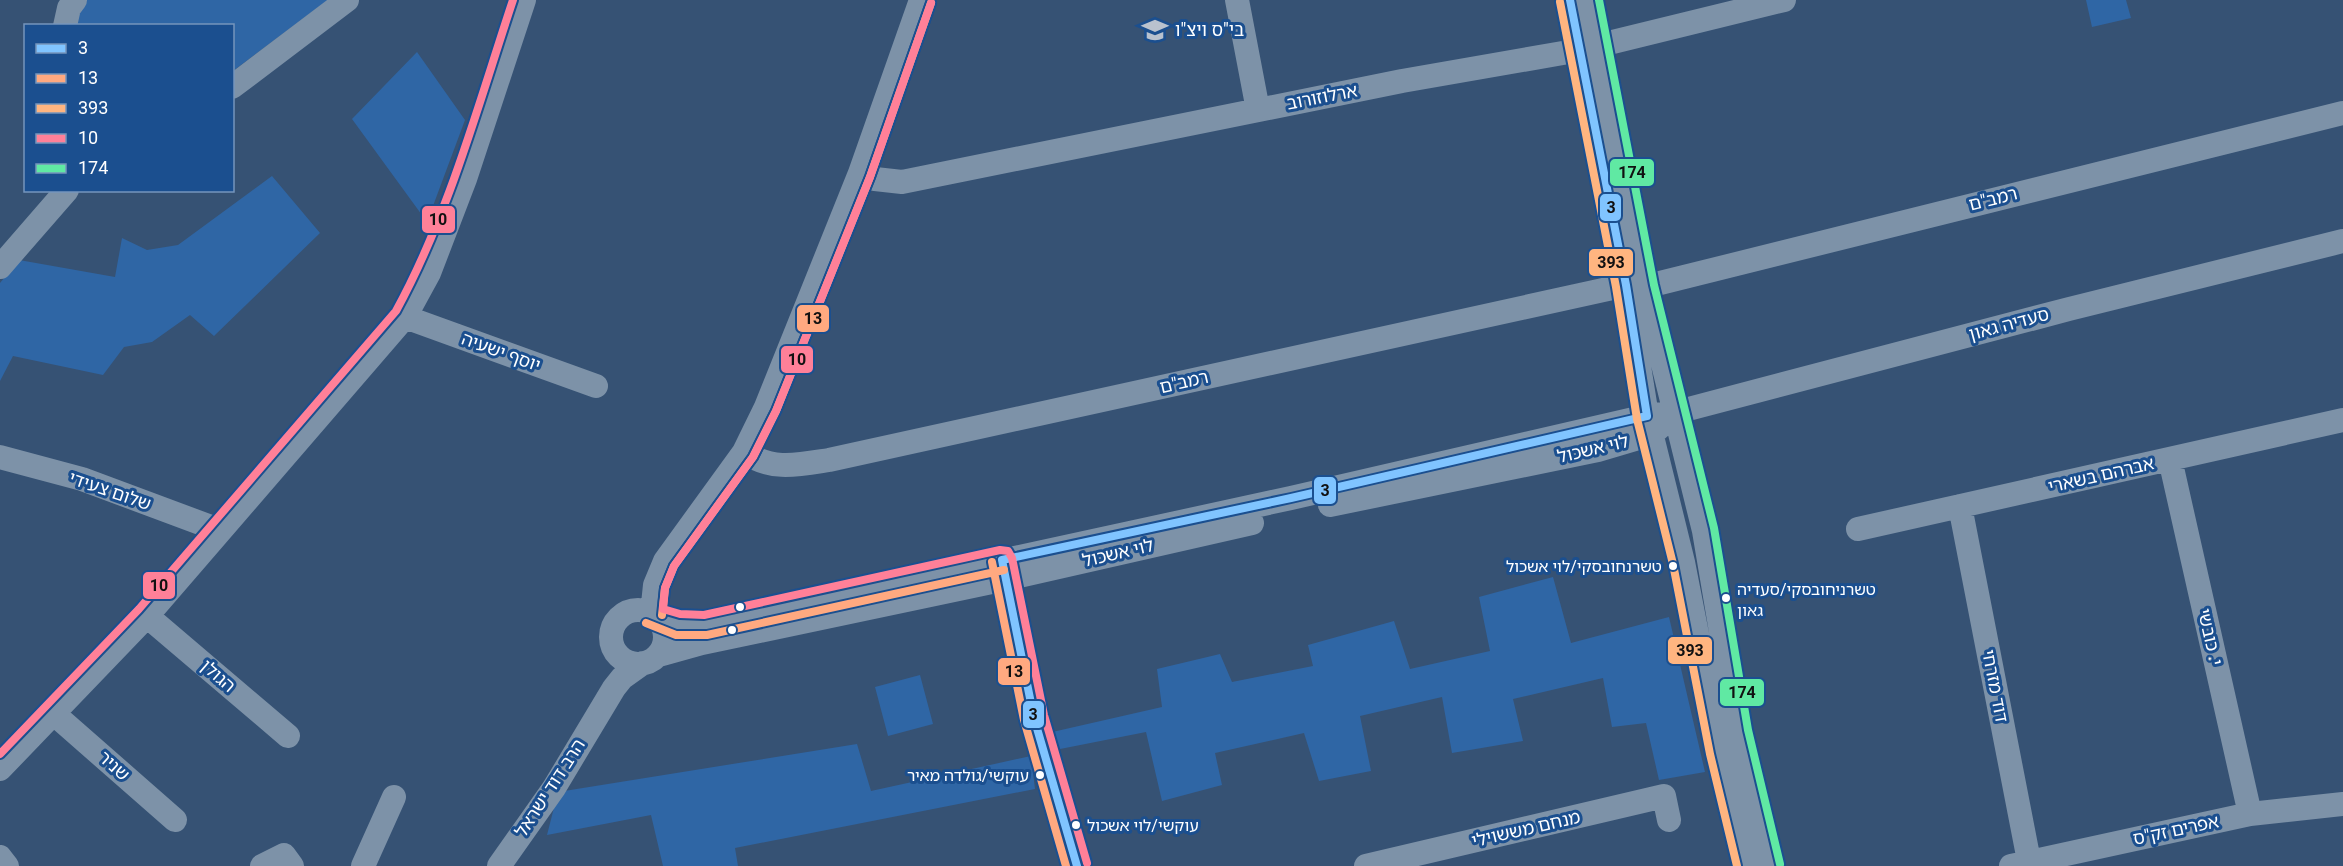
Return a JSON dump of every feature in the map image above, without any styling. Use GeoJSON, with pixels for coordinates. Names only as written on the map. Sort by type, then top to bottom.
{"type":"FeatureCollection","features":[{"type":"Feature","properties":{"kind":"street"},"geometry":{"type":"LineString","coordinates":[[66,24],[69,8],[75,0]]}},
{"type":"Feature","properties":{"kind":"street"},"geometry":{"type":"LineString","coordinates":[[234,85],[347,0]]}},
{"type":"Feature","properties":{"kind":"street"},"geometry":{"type":"LineString","coordinates":[[0,769],[147,616],[405,317],[429,273],[465,179],[524,0]]}},
{"type":"Feature","properties":{"kind":"street"},"geometry":{"type":"LineString","coordinates":[[655,616],[655,585],[666,561],[744,453],[766,407],[860,173],[921,0]]}},
{"type":"Feature","properties":{"kind":"street"},"geometry":{"type":"LineString","coordinates":[[1237,0],[1258,110]]}},
{"type":"Feature","properties":{"kind":"street"},"geometry":{"type":"LineString","coordinates":[[1570,0],[1589,48]]}},
{"type":"Feature","properties":{"kind":"street"},"geometry":{"type":"LineString","coordinates":[[1588,0],[1589,48],[1635,286],[1650,425],[1683,562],[1720,752],[1748,866]]}},
{"type":"Feature","properties":{"kind":"street","name":"ארלוזורוב"},"geometry":{"type":"LineString","coordinates":[[860,173],[875,179],[902,183],[1401,81],[1589,48],[1784,0]]}},
{"type":"Feature","properties":{"kind":"street","name":"רמב\"ם"},"geometry":{"type":"LineString","coordinates":[[744,453],[759,463],[778,465],[829,460],[1635,286],[2343,113]]}},
{"type":"Feature","properties":{"kind":"street"},"geometry":{"type":"LineString","coordinates":[[0,267],[65,192]]}},
{"type":"Feature","properties":{"kind":"street","name":"סעדיה גאון"},"geometry":{"type":"LineString","coordinates":[[1677,412],[2069,309],[2343,241]]}},
{"type":"Feature","properties":{"kind":"street"},"geometry":{"type":"LineString","coordinates":[[1635,286],[1677,412],[1709,557],[1744,763],[1770,866]]}},
{"type":"Feature","properties":{"kind":"street","name":"יוסף ישעיה"},"geometry":{"type":"LineString","coordinates":[[405,317],[596,386]]}},
{"type":"Feature","properties":{"kind":"street","name":"לוי אשכול"},"geometry":{"type":"LineString","coordinates":[[655,616],[680,626],[706,625],[1004,570],[1327,506],[1598,450],[1677,412]]}},
{"type":"Feature","properties":{"kind":"street","name":"אברהם בשארי"},"geometry":{"type":"LineString","coordinates":[[1858,529],[2343,420]]}},
{"type":"Feature","properties":{"kind":"street","name":"לוי אשכול"},"geometry":{"type":"LineString","coordinates":[[651,659],[702,642],[1291,498],[1650,425]]}},
{"type":"Feature","properties":{"kind":"street"},"geometry":{"type":"LineString","coordinates":[[1598,450],[1626,451],[1660,466]]}},
{"type":"Feature","properties":{"kind":"street","name":"שלום צעידי"},"geometry":{"type":"LineString","coordinates":[[0,457],[82,479],[219,530]]}},
{"type":"Feature","properties":{"kind":"street","name":"י. כובשי"},"geometry":{"type":"LineString","coordinates":[[2170,459],[2250,814]]}},
{"type":"Feature","properties":{"kind":"street","name":"דוד מזרחי"},"geometry":{"type":"LineString","coordinates":[[1960,506],[2023,865]]}},
{"type":"Feature","properties":{"kind":"street"},"geometry":{"type":"LineString","coordinates":[[1004,570],[1034,718],[1077,866]]}},
{"type":"Feature","properties":{"kind":"street"},"geometry":{"type":"LineString","coordinates":[[638,610],[655,616],[663,626],[665,641],[651,659],[625,660],[614,647],[612,631],[623,614],[638,610]]}},
{"type":"Feature","properties":{"kind":"street","name":"הגולן"},"geometry":{"type":"LineString","coordinates":[[147,616],[288,736]]}},
{"type":"Feature","properties":{"kind":"street","name":"הרב דוד ישראל"},"geometry":{"type":"LineString","coordinates":[[599,709],[614,647]]}},
{"type":"Feature","properties":{"kind":"street","name":"הרב דוד ישראל"},"geometry":{"type":"LineString","coordinates":[[499,866],[554,788],[599,709],[622,678],[651,659]]}},
{"type":"Feature","properties":{"kind":"street","name":"שניר"},"geometry":{"type":"LineString","coordinates":[[53,712],[175,820]]}},
{"type":"Feature","properties":{"kind":"street","name":"מנחם מששוילי"},"geometry":{"type":"LineString","coordinates":[[1366,866],[1664,796],[1669,820]]}},
{"type":"Feature","properties":{"kind":"street"},"geometry":{"type":"LineString","coordinates":[[363,866],[394,797]]}},
{"type":"Feature","properties":{"kind":"street","name":"אפרים זק\"ס"},"geometry":{"type":"LineString","coordinates":[[2023,865],[2250,814],[2343,804]]}},
{"type":"Feature","properties":{"kind":"street"},"geometry":{"type":"LineString","coordinates":[[262,866],[284,855],[292,866]]}},
{"type":"Feature","properties":{"kind":"street"},"geometry":{"type":"LineString","coordinates":[[0,857],[7,866]]}},
{"type":"Feature","properties":{"kind":"shaded area"},"geometry":{"type":"Polygon","coordinates":[[[87,0],[328,0],[234,70],[234,24],[76,24],[79,12],[87,0]]]}},
{"type":"Feature","properties":{"kind":"shaded area"},"geometry":{"type":"Polygon","coordinates":[[[2086,0],[2126,0],[2131,18],[2092,27],[2086,0]]]}},
{"type":"Feature","properties":{"kind":"shaded area"},"geometry":{"type":"Polygon","coordinates":[[[417,52],[465,120],[427,222],[352,119],[417,52]]]}},
{"type":"Feature","properties":{"kind":"shaded area"},"geometry":{"type":"Polygon","coordinates":[[[272,176],[320,233],[214,336],[190,315],[152,342],[124,347],[103,375],[13,356],[0,381],[0,283],[19,260],[115,277],[122,238],[147,250],[178,245],[272,176]]]}},
{"type":"Feature","properties":{"kind":"shaded area"},"geometry":{"type":"Polygon","coordinates":[[[1553,577],[1571,643],[1669,617],[1705,772],[1659,780],[1646,723],[1612,727],[1603,678],[1513,699],[1523,741],[1452,753],[1442,697],[1360,716],[1371,771],[1319,781],[1304,733],[1215,753],[1222,785],[1162,801],[1146,732],[1055,750],[1048,733],[1162,707],[1157,669],[1220,654],[1232,682],[1313,666],[1308,645],[1394,621],[1410,669],[1490,651],[1479,597],[1553,577]]]}},
{"type":"Feature","properties":{"kind":"shaded area"},"geometry":{"type":"Polygon","coordinates":[[[920,675],[933,724],[888,736],[875,687],[920,675]]]}},
{"type":"Feature","properties":{"kind":"shaded area"},"geometry":{"type":"Polygon","coordinates":[[[857,744],[871,791],[1031,756],[1035,789],[735,848],[738,866],[663,866],[651,815],[547,835],[558,792],[857,744]]]}},
{"type":"Feature","properties":{"kind":"transit line","name":"10"},"geometry":{"type":"LineString","coordinates":[[0,754],[139,609],[396,311],[415,274],[447,198],[513,0]]}},
{"type":"Feature","properties":{"kind":"transit line","name":"3"},"geometry":{"type":"LineString","coordinates":[[1570,0],[1626,285],[1647,416]]}},
{"type":"Feature","properties":{"kind":"transit line","name":"174"},"geometry":{"type":"LineString","coordinates":[[1599,0],[1654,285],[1714,528],[1748,730],[1780,864]]}},
{"type":"Feature","properties":{"kind":"transit line","name":"393"},"geometry":{"type":"LineString","coordinates":[[1560,2],[1616,287],[1637,419],[1673,564],[1710,754],[1737,866]]}},
{"type":"Feature","properties":{"kind":"transit line","name":"13"},"geometry":{"type":"LineString","coordinates":[[662,615],[665,588],[674,566],[753,457],[776,411],[870,177],[931,3]]}},
{"type":"Feature","properties":{"kind":"transit line","name":"10"},"geometry":{"type":"LineString","coordinates":[[931,3],[870,177],[776,411],[753,457],[674,566],[665,588],[663,609],[680,614],[704,615],[1000,550],[1008,551],[1012,558],[1044,715],[1087,863]]}},
{"type":"Feature","properties":{"kind":"transit line","name":"3"},"geometry":{"type":"LineString","coordinates":[[1002,560],[1291,498],[1647,416]]}},
{"type":"Feature","properties":{"kind":"transit line","name":"3"},"geometry":{"type":"LineString","coordinates":[[1002,560],[1034,718],[1077,866]]}},
{"type":"Feature","properties":{"kind":"transit line","name":"13"},"geometry":{"type":"LineString","coordinates":[[992,562],[1024,720],[1066,866]]}},
{"type":"Feature","properties":{"kind":"transit line","name":"13"},"geometry":{"type":"LineString","coordinates":[[646,623],[676,635],[707,635],[1004,570]]}},
{"type":"Feature","properties":{"kind":"place","name":"בי\"ס ויצ\"ו"},"geometry":{"type":"Point","coordinates":[1155,30]}},
{"type":"Feature","properties":{"kind":"place","name":"טשרנחובסקי/לוי אשכול"},"geometry":{"type":"Point","coordinates":[1673,566]}},
{"type":"Feature","properties":{"kind":"place","name":"טשרניחובסקי/סעדיה גאון"},"geometry":{"type":"Point","coordinates":[1726,598]}},
{"type":"Feature","properties":{"kind":"place","name":"עוקשי/גולדה מאיר"},"geometry":{"type":"Point","coordinates":[1040,775]}},
{"type":"Feature","properties":{"kind":"place","name":"עוקשי/לוי אשכול"},"geometry":{"type":"Point","coordinates":[1076,825]}}]}
